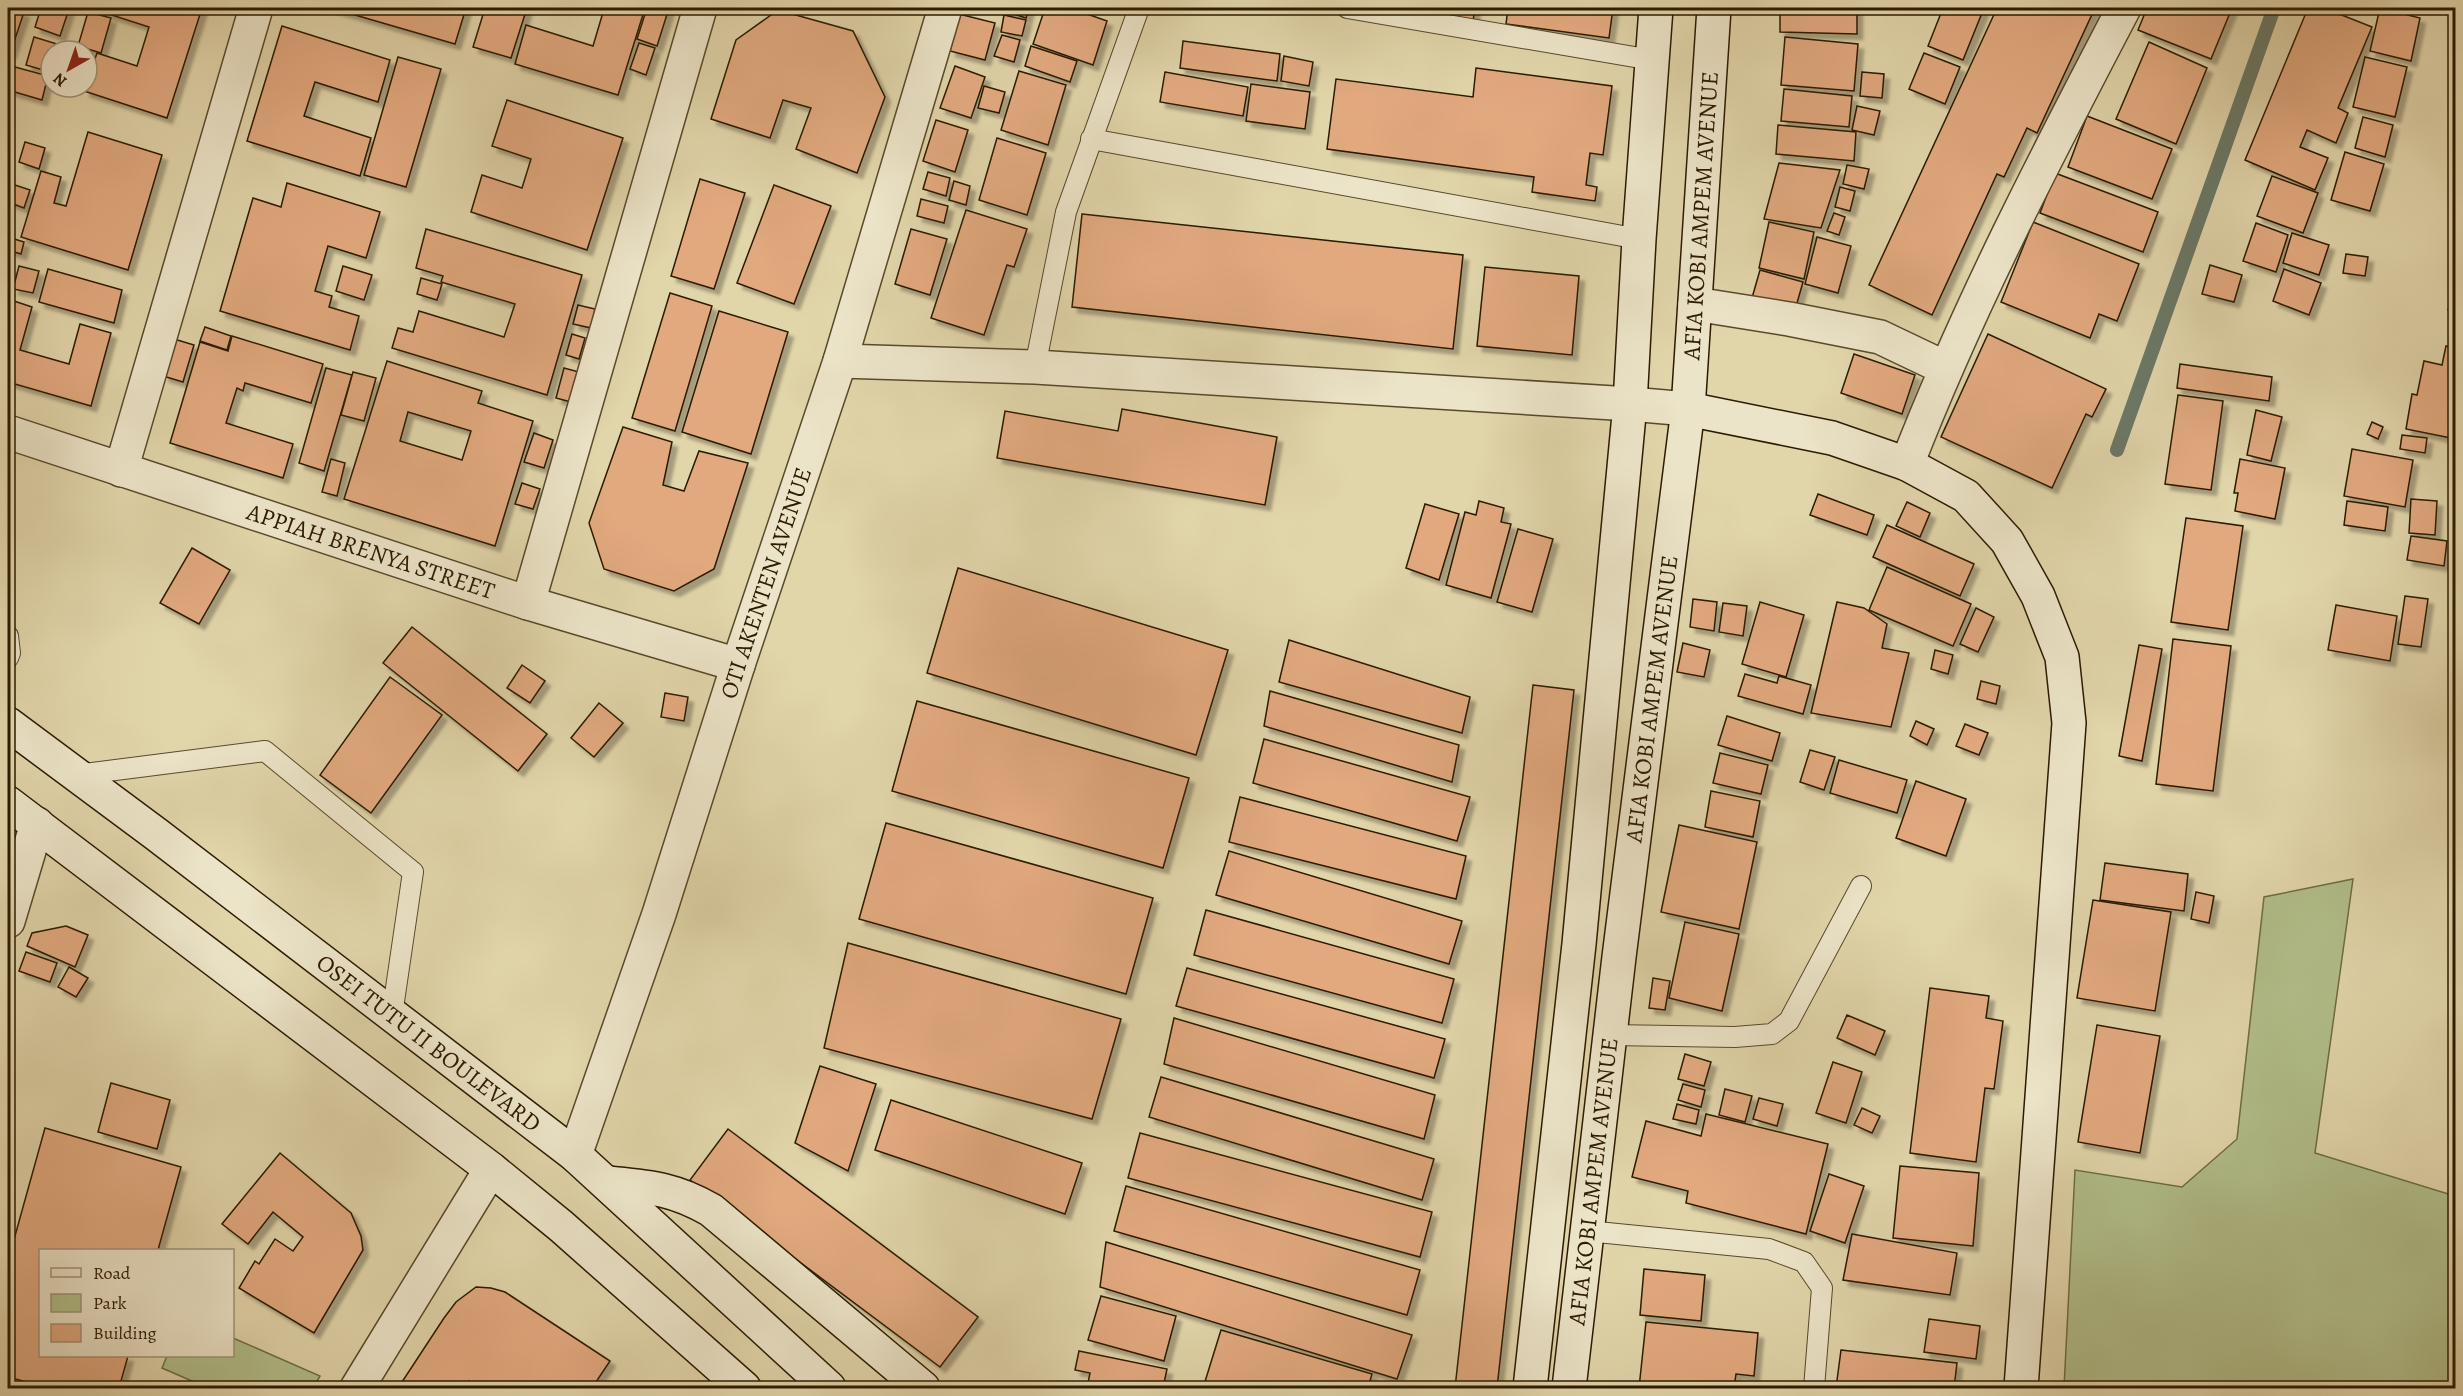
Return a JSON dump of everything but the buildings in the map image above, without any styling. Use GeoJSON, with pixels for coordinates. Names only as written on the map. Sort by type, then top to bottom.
{"type":"FeatureCollection","features":[{"type":"Feature","properties":{"kind":"main road"},"geometry":{"type":"LineString","coordinates":[[121,470],[256,8]]}},
{"type":"Feature","properties":{"kind":"main road"},"geometry":{"type":"LineString","coordinates":[[528,603],[700,8]]}},
{"type":"Feature","properties":{"kind":"main road","name":"OTI AKENTEN AVENUE"},"geometry":{"type":"LineString","coordinates":[[575,1155],[659,914],[738,665],[840,362],[945,8]]}},
{"type":"Feature","properties":{"kind":"main road","name":"AFIA KOBI AMPEM AVENUE"},"geometry":{"type":"LineString","coordinates":[[1530,1389],[1579,944],[1630,404],[1638,239],[1656,8]]}},
{"type":"Feature","properties":{"kind":"main road","name":"AFIA KOBI AMPEM AVENUE"},"geometry":{"type":"LineString","coordinates":[[1569,1389],[1610,1035],[1688,409],[1714,8]]}},
{"type":"Feature","properties":{"kind":"main road"},"geometry":{"type":"LineString","coordinates":[[1907,464],[1945,368],[2006,238],[2124,8]]}},
{"type":"Feature","properties":{"kind":"main road"},"geometry":{"type":"LineString","coordinates":[[1695,304],[1789,319],[1880,338],[1945,368]]}},
{"type":"Feature","properties":{"kind":"main road"},"geometry":{"type":"LineString","coordinates":[[840,362],[1035,367],[1688,409],[1832,438],[1907,464],[1966,496],[2007,541],[2038,596],[2062,657],[2069,723],[2021,1389]]}},
{"type":"Feature","properties":{"kind":"main road","name":"APPIAH BRENYA STREET"},"geometry":{"type":"LineString","coordinates":[[8,432],[528,603],[738,665]]}},
{"type":"Feature","properties":{"kind":"main road","name":"OSEI TUTU II BOULEVARD"},"geometry":{"type":"LineString","coordinates":[[8,724],[575,1155],[829,1389]]}},
{"type":"Feature","properties":{"kind":"main road"},"geometry":{"type":"LineString","coordinates":[[8,803],[491,1169],[561,1226],[744,1389]]}},
{"type":"Feature","properties":{"kind":"main road"},"geometry":{"type":"LineString","coordinates":[[8,921],[37,824]]}},
{"type":"Feature","properties":{"kind":"main road"},"geometry":{"type":"LineString","coordinates":[[357,1389],[491,1169]]}},
{"type":"Feature","properties":{"kind":"main road"},"geometry":{"type":"LineString","coordinates":[[607,1183],[662,1188],[688,1197],[711,1210],[923,1389]]}},
{"type":"Feature","properties":{"kind":"lane"},"geometry":{"type":"LineString","coordinates":[[1035,367],[1066,212],[1139,8]]}},
{"type":"Feature","properties":{"kind":"lane"},"geometry":{"type":"LineString","coordinates":[[1347,8],[1652,60]]}},
{"type":"Feature","properties":{"kind":"lane"},"geometry":{"type":"LineString","coordinates":[[1091,139],[1638,239]]}},
{"type":"Feature","properties":{"kind":"lane"},"geometry":{"type":"LineString","coordinates":[[8,636],[10,653],[8,658]]}},
{"type":"Feature","properties":{"kind":"lane"},"geometry":{"type":"LineString","coordinates":[[76,775],[265,751],[413,872],[392,1015]]}},
{"type":"Feature","properties":{"kind":"lane"},"geometry":{"type":"LineString","coordinates":[[1610,1035],[1736,1037],[1772,1034],[1789,1021],[1861,886]]}},
{"type":"Feature","properties":{"kind":"lane"},"geometry":{"type":"LineString","coordinates":[[1587,1231],[1769,1249],[1804,1262],[1821,1288],[1814,1389]]}},
{"type":"Feature","properties":{"kind":"green space"},"geometry":{"type":"Polygon","coordinates":[[[2353,879],[2315,1153],[2455,1196],[2456,1329],[2451,1388],[2064,1388],[2075,1170],[2182,1187],[2237,1139],[2264,897],[2353,879]]]}},
{"type":"Feature","properties":{"kind":"green space"},"geometry":{"type":"Polygon","coordinates":[[[234,1338],[320,1376],[313,1388],[208,1388],[162,1368],[167,1357],[234,1357],[234,1338]]]}},
{"type":"Feature","properties":{"kind":"waterway"},"geometry":{"type":"LineString","coordinates":[[2117,450],[2274,8]]}}]}
